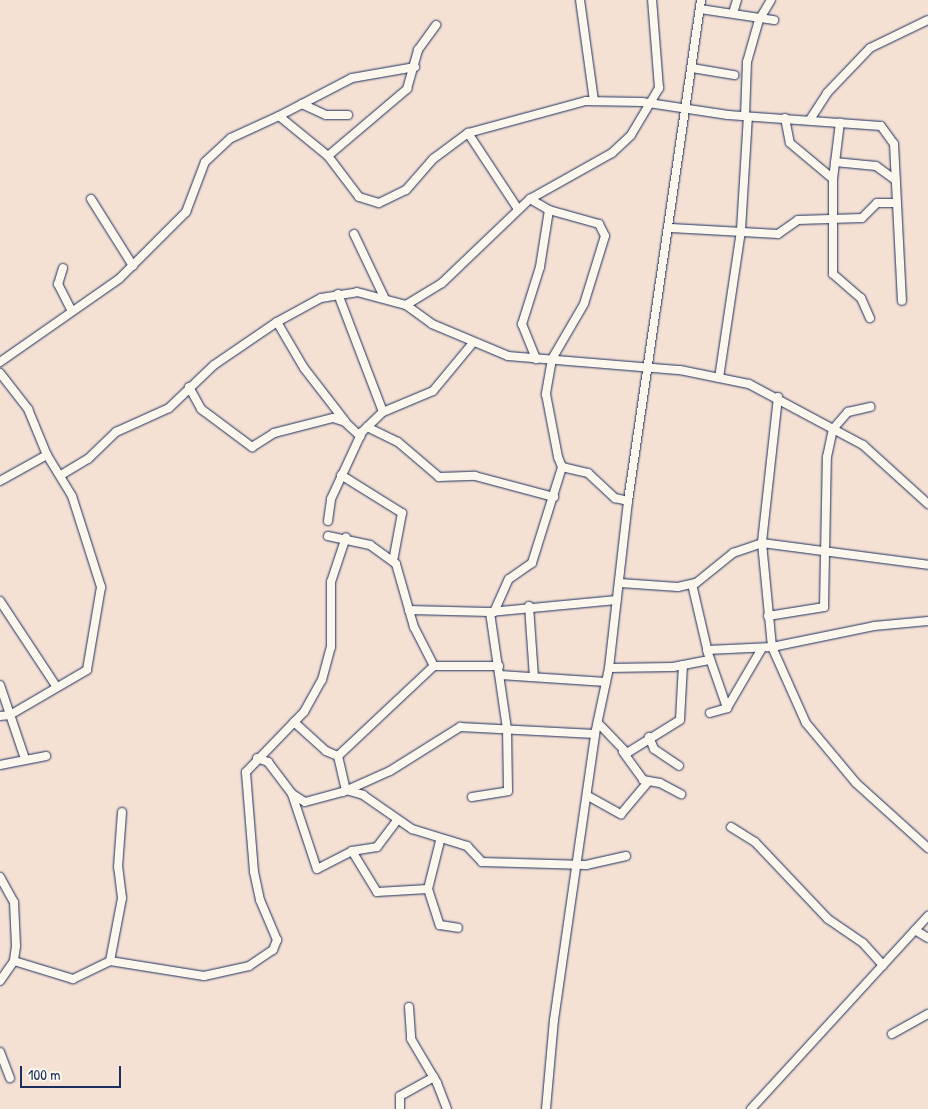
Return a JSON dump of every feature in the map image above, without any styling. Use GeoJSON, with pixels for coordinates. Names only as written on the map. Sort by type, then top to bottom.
{"type":"FeatureCollection","features":[{"type":"Feature","properties":{"kind":"street"},"geometry":{"type":"LineString","coordinates":[[580,0],[594,101]]}},
{"type":"Feature","properties":{"kind":"street"},"geometry":{"type":"LineString","coordinates":[[406,305],[442,283],[530,199],[621,146],[652,103],[660,77],[652,0]]}},
{"type":"Feature","properties":{"kind":"street"},"geometry":{"type":"LineString","coordinates":[[546,1109],[554,1020],[579,866],[595,734],[609,668],[628,502],[671,228],[685,106],[701,0]]}},
{"type":"Feature","properties":{"kind":"street"},"geometry":{"type":"LineString","coordinates":[[733,13],[737,0]]}},
{"type":"Feature","properties":{"kind":"street"},"geometry":{"type":"LineString","coordinates":[[720,378],[741,230],[747,116],[747,62],[758,20],[771,0]]}},
{"type":"Feature","properties":{"kind":"street"},"geometry":{"type":"LineString","coordinates":[[700,9],[733,13],[758,20],[774,20]]}},
{"type":"Feature","properties":{"kind":"street"},"geometry":{"type":"LineString","coordinates":[[811,118],[827,93],[870,48],[928,20]]}},
{"type":"Feature","properties":{"kind":"street"},"geometry":{"type":"LineString","coordinates":[[328,156],[392,105],[407,89],[424,38],[436,25]]}},
{"type":"Feature","properties":{"kind":"street"},"geometry":{"type":"LineString","coordinates":[[0,362],[133,266],[186,212],[205,162],[231,138],[279,116],[352,78],[414,67]]}},
{"type":"Feature","properties":{"kind":"street"},"geometry":{"type":"LineString","coordinates":[[692,68],[734,75]]}},
{"type":"Feature","properties":{"kind":"street"},"geometry":{"type":"LineString","coordinates":[[279,116],[328,156],[359,197],[379,203],[406,190],[433,159],[468,133],[594,101],[685,106],[747,116],[811,118],[886,129],[894,144],[895,203],[902,301]]}},
{"type":"Feature","properties":{"kind":"street"},"geometry":{"type":"LineString","coordinates":[[302,104],[326,114],[348,115]]}},
{"type":"Feature","properties":{"kind":"street"},"geometry":{"type":"LineString","coordinates":[[784,118],[790,143],[833,179]]}},
{"type":"Feature","properties":{"kind":"street"},"geometry":{"type":"LineString","coordinates":[[840,122],[833,179],[833,274],[861,298],[870,318]]}},
{"type":"Feature","properties":{"kind":"street"},"geometry":{"type":"LineString","coordinates":[[468,133],[518,209]]}},
{"type":"Feature","properties":{"kind":"street"},"geometry":{"type":"LineString","coordinates":[[835,162],[876,166],[896,180]]}},
{"type":"Feature","properties":{"kind":"street"},"geometry":{"type":"LineString","coordinates":[[91,199],[133,266]]}},
{"type":"Feature","properties":{"kind":"street"},"geometry":{"type":"LineString","coordinates":[[472,797],[508,791],[507,729],[492,612],[509,579],[532,563],[554,497],[562,467],[546,394],[552,359],[584,304],[605,236],[599,224],[549,210],[530,199]]}},
{"type":"Feature","properties":{"kind":"street"},"geometry":{"type":"LineString","coordinates":[[671,228],[741,230],[778,234],[798,220],[862,218],[876,204],[895,203]]}},
{"type":"Feature","properties":{"kind":"street"},"geometry":{"type":"LineString","coordinates":[[536,358],[522,324],[540,266],[549,210]]}},
{"type":"Feature","properties":{"kind":"street"},"geometry":{"type":"LineString","coordinates":[[354,234],[384,297]]}},
{"type":"Feature","properties":{"kind":"street"},"geometry":{"type":"LineString","coordinates":[[62,268],[58,284],[72,311]]}},
{"type":"Feature","properties":{"kind":"street"},"geometry":{"type":"LineString","coordinates":[[338,294],[383,412]]}},
{"type":"Feature","properties":{"kind":"street"},"geometry":{"type":"LineString","coordinates":[[61,475],[88,459],[116,432],[169,408],[214,364],[276,322],[338,294],[384,297],[406,305],[432,324],[472,344],[536,358],[649,367],[720,378],[778,397],[869,449],[928,504]]}},
{"type":"Feature","properties":{"kind":"street"},"geometry":{"type":"LineString","coordinates":[[276,322],[304,368],[346,422],[360,436]]}},
{"type":"Feature","properties":{"kind":"street"},"geometry":{"type":"LineString","coordinates":[[328,521],[341,475],[366,427],[383,412],[433,391],[472,344]]}},
{"type":"Feature","properties":{"kind":"street"},"geometry":{"type":"LineString","coordinates":[[0,373],[32,416],[46,455],[61,475],[82,518],[101,588],[87,670],[56,686],[10,715],[0,716]]}},
{"type":"Feature","properties":{"kind":"street"},"geometry":{"type":"LineString","coordinates":[[189,387],[201,409],[252,447],[282,430],[333,418],[346,422]]}},
{"type":"Feature","properties":{"kind":"street"},"geometry":{"type":"LineString","coordinates":[[778,397],[762,543],[772,647],[806,723],[856,783],[928,848]]}},
{"type":"Feature","properties":{"kind":"street"},"geometry":{"type":"LineString","coordinates":[[768,616],[824,607],[828,551],[825,478],[833,429],[848,412],[870,407]]}},
{"type":"Feature","properties":{"kind":"street"},"geometry":{"type":"LineString","coordinates":[[366,427],[398,442],[439,477],[475,476],[554,497]]}},
{"type":"Feature","properties":{"kind":"street"},"geometry":{"type":"LineString","coordinates":[[0,481],[46,455]]}},
{"type":"Feature","properties":{"kind":"street"},"geometry":{"type":"LineString","coordinates":[[562,467],[588,473],[615,498],[628,502]]}},
{"type":"Feature","properties":{"kind":"street"},"geometry":{"type":"LineString","coordinates":[[341,475],[402,513],[393,561],[409,610],[434,666]]}},
{"type":"Feature","properties":{"kind":"street"},"geometry":{"type":"LineString","coordinates":[[328,536],[346,537],[393,561]]}},
{"type":"Feature","properties":{"kind":"street"},"geometry":{"type":"LineString","coordinates":[[14,961],[73,979],[110,961],[204,976],[250,966],[273,950],[277,940],[256,885],[253,822],[245,779],[257,758],[311,703],[329,660],[331,582],[346,537]]}},
{"type":"Feature","properties":{"kind":"street"},"geometry":{"type":"LineString","coordinates":[[620,583],[692,584],[706,579],[733,553],[762,543],[928,565]]}},
{"type":"Feature","properties":{"kind":"street"},"geometry":{"type":"LineString","coordinates":[[692,584],[707,650],[727,708]]}},
{"type":"Feature","properties":{"kind":"street"},"geometry":{"type":"LineString","coordinates":[[409,610],[492,612],[529,606],[616,600]]}},
{"type":"Feature","properties":{"kind":"street"},"geometry":{"type":"LineString","coordinates":[[0,601],[56,686]]}},
{"type":"Feature","properties":{"kind":"street"},"geometry":{"type":"LineString","coordinates":[[529,606],[534,678]]}},
{"type":"Feature","properties":{"kind":"street"},"geometry":{"type":"LineString","coordinates":[[707,650],[772,647],[874,626],[928,621]]}},
{"type":"Feature","properties":{"kind":"street"},"geometry":{"type":"LineString","coordinates":[[710,714],[727,708],[762,648]]}},
{"type":"Feature","properties":{"kind":"street"},"geometry":{"type":"LineString","coordinates":[[609,668],[682,665],[710,660]]}},
{"type":"Feature","properties":{"kind":"street"},"geometry":{"type":"LineString","coordinates":[[623,752],[632,751],[649,737],[680,719],[682,665]]}},
{"type":"Feature","properties":{"kind":"street"},"geometry":{"type":"LineString","coordinates":[[338,756],[434,666],[499,666]]}},
{"type":"Feature","properties":{"kind":"street"},"geometry":{"type":"LineString","coordinates":[[500,675],[606,682]]}},
{"type":"Feature","properties":{"kind":"street"},"geometry":{"type":"LineString","coordinates":[[0,685],[26,759]]}},
{"type":"Feature","properties":{"kind":"street"},"geometry":{"type":"LineString","coordinates":[[294,722],[326,751],[338,756]]}},
{"type":"Feature","properties":{"kind":"street"},"geometry":{"type":"LineString","coordinates":[[598,723],[623,752],[639,777],[681,794]]}},
{"type":"Feature","properties":{"kind":"street"},"geometry":{"type":"LineString","coordinates":[[292,794],[305,802],[346,790],[390,771],[460,727],[595,734]]}},
{"type":"Feature","properties":{"kind":"street"},"geometry":{"type":"LineString","coordinates":[[649,737],[654,749],[679,766]]}},
{"type":"Feature","properties":{"kind":"street"},"geometry":{"type":"LineString","coordinates":[[0,765],[46,756]]}},
{"type":"Feature","properties":{"kind":"street"},"geometry":{"type":"LineString","coordinates":[[338,756],[346,790]]}},
{"type":"Feature","properties":{"kind":"street"},"geometry":{"type":"LineString","coordinates":[[257,758],[268,762],[292,794],[316,867],[352,851],[380,845],[397,820]]}},
{"type":"Feature","properties":{"kind":"street"},"geometry":{"type":"LineString","coordinates":[[588,796],[621,814],[648,782]]}},
{"type":"Feature","properties":{"kind":"street"},"geometry":{"type":"LineString","coordinates":[[346,790],[362,795],[397,820],[440,841],[467,846],[485,862],[579,866],[626,856]]}},
{"type":"Feature","properties":{"kind":"street"},"geometry":{"type":"LineString","coordinates":[[110,961],[122,898],[118,867],[122,812]]}},
{"type":"Feature","properties":{"kind":"street"},"geometry":{"type":"LineString","coordinates":[[732,827],[755,842],[828,919],[864,943],[883,965]]}},
{"type":"Feature","properties":{"kind":"street"},"geometry":{"type":"LineString","coordinates":[[440,841],[428,888],[440,925],[458,928]]}},
{"type":"Feature","properties":{"kind":"street"},"geometry":{"type":"LineString","coordinates":[[352,851],[377,892],[428,888]]}},
{"type":"Feature","properties":{"kind":"street"},"geometry":{"type":"LineString","coordinates":[[0,877],[14,902],[14,961],[0,981]]}},
{"type":"Feature","properties":{"kind":"street"},"geometry":{"type":"LineString","coordinates":[[751,1109],[928,916]]}},
{"type":"Feature","properties":{"kind":"street"},"geometry":{"type":"LineString","coordinates":[[915,930],[928,938]]}},
{"type":"Feature","properties":{"kind":"street"},"geometry":{"type":"LineString","coordinates":[[409,1008],[411,1039],[434,1077],[447,1109]]}},
{"type":"Feature","properties":{"kind":"street"},"geometry":{"type":"LineString","coordinates":[[892,1034],[928,1014]]}},
{"type":"Feature","properties":{"kind":"street"},"geometry":{"type":"LineString","coordinates":[[0,1052],[10,1078]]}},
{"type":"Feature","properties":{"kind":"street"},"geometry":{"type":"LineString","coordinates":[[400,1109],[400,1096],[434,1077]]}}]}
